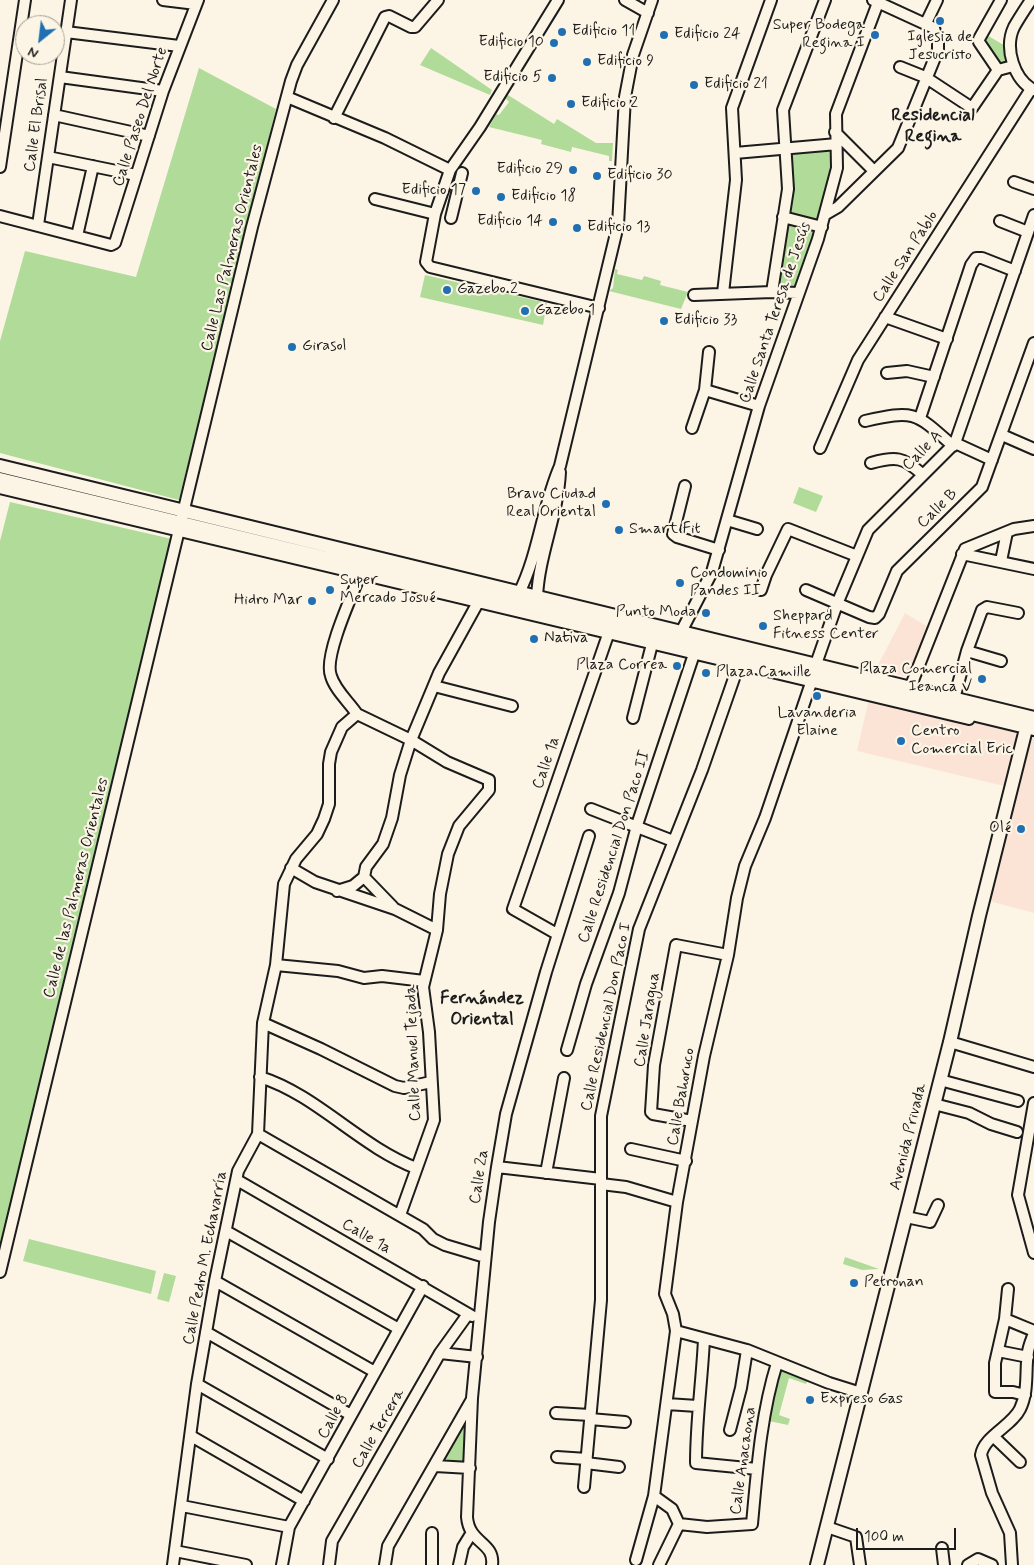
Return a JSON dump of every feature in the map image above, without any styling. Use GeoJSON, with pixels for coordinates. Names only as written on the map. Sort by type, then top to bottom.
{"type":"FeatureCollection","features":[{"type":"Feature","properties":{"kind":"main road"},"geometry":{"type":"LineString","coordinates":[[0,466],[182,522],[362,570],[740,662],[910,688],[954,699],[1030,726]]}},
{"type":"Feature","properties":{"kind":"main road"},"geometry":{"type":"LineString","coordinates":[[0,479],[182,522],[537,597],[681,632],[813,674],[1030,726]]}},
{"type":"Feature","properties":{"kind":"main road","name":"Avenida Privada"},"geometry":{"type":"LineString","coordinates":[[817,1565],[950,1042],[979,916],[1030,726]]}},
{"type":"Feature","properties":{"kind":"street"},"geometry":{"type":"LineString","coordinates":[[1,161],[25,0]]}},
{"type":"Feature","properties":{"kind":"street","name":"Calle El Brisal"},"geometry":{"type":"LineString","coordinates":[[38,225],[71,0]]}},
{"type":"Feature","properties":{"kind":"street"},"geometry":{"type":"LineString","coordinates":[[163,0],[197,2]]}},
{"type":"Feature","properties":{"kind":"street","name":"Calle Las Palmeras Orientales"},"geometry":{"type":"LineString","coordinates":[[182,522],[248,246],[287,97],[297,65],[333,0]]}},
{"type":"Feature","properties":{"kind":"street"},"geometry":{"type":"LineString","coordinates":[[334,118],[385,17],[389,16],[411,27],[415,27],[438,0]]}},
{"type":"Feature","properties":{"kind":"street"},"geometry":{"type":"LineString","coordinates":[[558,0],[480,127],[450,170],[435,214],[426,262],[430,267],[599,308]]}},
{"type":"Feature","properties":{"kind":"street"},"geometry":{"type":"LineString","coordinates":[[625,0],[648,13]]}},
{"type":"Feature","properties":{"kind":"street"},"geometry":{"type":"LineString","coordinates":[[518,593],[529,573],[554,489],[618,225],[626,97],[634,55],[652,0]]}},
{"type":"Feature","properties":{"kind":"street"},"geometry":{"type":"LineString","coordinates":[[723,293],[735,189],[732,108],[771,0]]}},
{"type":"Feature","properties":{"kind":"street"},"geometry":{"type":"LineString","coordinates":[[772,292],[788,189],[783,110],[825,0]]}},
{"type":"Feature","properties":{"kind":"street"},"geometry":{"type":"LineString","coordinates":[[926,23],[937,0]]}},
{"type":"Feature","properties":{"kind":"street"},"geometry":{"type":"LineString","coordinates":[[998,70],[979,42],[979,39],[1001,0]]}},
{"type":"Feature","properties":{"kind":"street"},"geometry":{"type":"LineString","coordinates":[[1031,0],[1013,29],[1010,47],[1013,66],[1019,76],[1032,90]]}},
{"type":"Feature","properties":{"kind":"street"},"geometry":{"type":"LineString","coordinates":[[826,214],[838,207],[898,148],[938,50],[934,28],[877,1]]}},
{"type":"Feature","properties":{"kind":"street","name":"Calle Santa Teresa de Jesús"},"geometry":{"type":"LineString","coordinates":[[681,632],[712,572],[759,406],[822,228],[837,168],[836,114],[877,1]]}},
{"type":"Feature","properties":{"kind":"street","name":"Calle Paseo Del Norte"},"geometry":{"type":"LineString","coordinates":[[77,236],[111,245],[115,243],[163,91],[197,2]]}},
{"type":"Feature","properties":{"kind":"street"},"geometry":{"type":"LineString","coordinates":[[66,32],[179,46]]}},
{"type":"Feature","properties":{"kind":"street"},"geometry":{"type":"LineString","coordinates":[[900,67],[926,77],[972,108],[998,70],[1013,66]]}},
{"type":"Feature","properties":{"kind":"street"},"geometry":{"type":"LineString","coordinates":[[60,77],[163,91]]}},
{"type":"Feature","properties":{"kind":"street","name":"Calle San Pablo"},"geometry":{"type":"LineString","coordinates":[[820,448],[854,367],[1032,90]]}},
{"type":"Feature","properties":{"kind":"street"},"geometry":{"type":"LineString","coordinates":[[287,97],[385,138],[450,170]]}},
{"type":"Feature","properties":{"kind":"street"},"geometry":{"type":"LineString","coordinates":[[54,115],[149,136]]}},
{"type":"Feature","properties":{"kind":"street"},"geometry":{"type":"LineString","coordinates":[[835,132],[874,171]]}},
{"type":"Feature","properties":{"kind":"street"},"geometry":{"type":"LineString","coordinates":[[735,153],[837,144]]}},
{"type":"Feature","properties":{"kind":"street"},"geometry":{"type":"LineString","coordinates":[[48,157],[136,176]]}},
{"type":"Feature","properties":{"kind":"street"},"geometry":{"type":"LineString","coordinates":[[0,216],[77,236],[93,166]]}},
{"type":"Feature","properties":{"kind":"street"},"geometry":{"type":"LineString","coordinates":[[451,218],[462,172]]}},
{"type":"Feature","properties":{"kind":"street"},"geometry":{"type":"LineString","coordinates":[[1014,182],[1034,189]]}},
{"type":"Feature","properties":{"kind":"street"},"geometry":{"type":"LineString","coordinates":[[375,199],[435,214]]}},
{"type":"Feature","properties":{"kind":"street","name":"Calle A"},"geometry":{"type":"LineString","coordinates":[[813,674],[837,604],[868,530],[954,444],[1034,215]]}},
{"type":"Feature","properties":{"kind":"street"},"geometry":{"type":"LineString","coordinates":[[783,217],[822,228]]}},
{"type":"Feature","properties":{"kind":"street"},"geometry":{"type":"LineString","coordinates":[[1000,221],[1028,232]]}},
{"type":"Feature","properties":{"kind":"street"},"geometry":{"type":"LineString","coordinates":[[920,418],[971,265],[976,258],[982,258],[1014,271]]}},
{"type":"Feature","properties":{"kind":"street"},"geometry":{"type":"LineString","coordinates":[[694,295],[798,293]]}},
{"type":"Feature","properties":{"kind":"street"},"geometry":{"type":"LineString","coordinates":[[885,317],[947,339]]}},
{"type":"Feature","properties":{"kind":"street","name":"Calle B"},"geometry":{"type":"LineString","coordinates":[[806,590],[875,618],[879,614],[897,571],[982,487],[1034,343]]}},
{"type":"Feature","properties":{"kind":"street"},"geometry":{"type":"LineString","coordinates":[[692,428],[705,390],[708,352]]}},
{"type":"Feature","properties":{"kind":"street"},"geometry":{"type":"LineString","coordinates":[[887,373],[907,372],[934,377]]}},
{"type":"Feature","properties":{"kind":"street"},"geometry":{"type":"LineString","coordinates":[[705,390],[759,406]]}},
{"type":"Feature","properties":{"kind":"street"},"geometry":{"type":"LineString","coordinates":[[866,421],[899,414],[920,418],[954,444],[992,460]]}},
{"type":"Feature","properties":{"kind":"street"},"geometry":{"type":"LineString","coordinates":[[1002,435],[1034,450]]}},
{"type":"Feature","properties":{"kind":"street"},"geometry":{"type":"LineString","coordinates":[[871,463],[899,459],[908,461],[922,474]]}},
{"type":"Feature","properties":{"kind":"street"},"geometry":{"type":"LineString","coordinates":[[685,486],[674,534],[677,537],[719,550]]}},
{"type":"Feature","properties":{"kind":"street"},"geometry":{"type":"LineString","coordinates":[[0,488],[182,522]]}},
{"type":"Feature","properties":{"kind":"street"},"geometry":{"type":"LineString","coordinates":[[537,597],[538,575],[554,489]]}},
{"type":"Feature","properties":{"kind":"street"},"geometry":{"type":"LineString","coordinates":[[727,520],[757,529]]}},
{"type":"Feature","properties":{"kind":"street","name":"Calle de las Palmeras Orientales"},"geometry":{"type":"LineString","coordinates":[[0,1272],[182,522]]}},
{"type":"Feature","properties":{"kind":"street"},"geometry":{"type":"LineString","coordinates":[[910,688],[962,554],[967,547],[1007,532],[1034,526]]}},
{"type":"Feature","properties":{"kind":"street"},"geometry":{"type":"LineString","coordinates":[[761,590],[788,529],[857,556]]}},
{"type":"Feature","properties":{"kind":"street"},"geometry":{"type":"LineString","coordinates":[[1001,560],[1007,532]]}},
{"type":"Feature","properties":{"kind":"street"},"geometry":{"type":"LineString","coordinates":[[962,554],[1001,560],[1034,569]]}},
{"type":"Feature","properties":{"kind":"street"},"geometry":{"type":"LineString","coordinates":[[362,570],[332,649],[328,667],[331,679],[357,714],[411,740]]}},
{"type":"Feature","properties":{"kind":"street"},"geometry":{"type":"LineString","coordinates":[[338,891],[352,886],[364,877],[366,867],[382,844],[392,818],[400,775],[411,740],[434,686],[480,599]]}},
{"type":"Feature","properties":{"kind":"street"},"geometry":{"type":"LineString","coordinates":[[954,699],[967,651],[984,608],[1018,613]]}},
{"type":"Feature","properties":{"kind":"street"},"geometry":{"type":"LineString","coordinates":[[609,631],[694,654],[740,662]]}},
{"type":"Feature","properties":{"kind":"street","name":"Calle 1a"},"geometry":{"type":"LineString","coordinates":[[557,934],[513,909],[609,631]]}},
{"type":"Feature","properties":{"kind":"street"},"geometry":{"type":"LineString","coordinates":[[633,718],[652,644]]}},
{"type":"Feature","properties":{"kind":"street"},"geometry":{"type":"LineString","coordinates":[[967,651],[1002,661]]}},
{"type":"Feature","properties":{"kind":"street","name":"Calle Residencial Don Paco II"},"geometry":{"type":"LineString","coordinates":[[567,1050],[586,984],[619,893],[637,828],[694,654]]}},
{"type":"Feature","properties":{"kind":"street","name":"Calle Residencial Don Paco I"},"geometry":{"type":"LineString","coordinates":[[584,1487],[601,1300],[601,1116],[638,934],[702,770],[740,662]]}},
{"type":"Feature","properties":{"kind":"street","name":"Calle Bahoruco"},"geometry":{"type":"LineString","coordinates":[[636,1560],[654,1496],[676,1331],[673,1314],[665,1294],[677,1202],[704,1056],[728,955],[737,898],[745,866],[765,818],[813,674]]}},
{"type":"Feature","properties":{"kind":"street"},"geometry":{"type":"LineString","coordinates":[[434,686],[512,706]]}},
{"type":"Feature","properties":{"kind":"street","name":"Calle Pedro M. Echavarría"},"geometry":{"type":"LineString","coordinates":[[173,1565],[197,1384],[215,1281],[241,1163],[258,1134],[263,1024],[276,965],[283,890],[290,868],[317,834],[324,819],[329,804],[329,764],[331,752],[342,727],[357,714]]}},
{"type":"Feature","properties":{"kind":"street","name":"Calle Manuel Tejada"},"geometry":{"type":"LineString","coordinates":[[400,1215],[433,1124],[424,981],[428,974],[437,930],[440,894],[448,854],[459,826],[489,790],[489,780],[447,762],[411,740]]}},
{"type":"Feature","properties":{"kind":"street"},"geometry":{"type":"LineString","coordinates":[[591,810],[673,841]]}},
{"type":"Feature","properties":{"kind":"street","name":"Calle 2a"},"geometry":{"type":"LineString","coordinates":[[471,1534],[467,1517],[472,1398],[485,1257],[497,1167],[506,1114],[557,934],[589,836]]}},
{"type":"Feature","properties":{"kind":"street"},"geometry":{"type":"LineString","coordinates":[[290,868],[315,882],[395,909],[437,930]]}},
{"type":"Feature","properties":{"kind":"street"},"geometry":{"type":"LineString","coordinates":[[364,877],[395,909]]}},
{"type":"Feature","properties":{"kind":"street","name":"Calle Jaragua"},"geometry":{"type":"LineString","coordinates":[[692,1121],[653,1114],[651,1112],[654,1065],[676,945],[728,955]]}},
{"type":"Feature","properties":{"kind":"street"},"geometry":{"type":"LineString","coordinates":[[276,965],[338,971],[364,978],[382,976],[424,981]]}},
{"type":"Feature","properties":{"kind":"street"},"geometry":{"type":"LineString","coordinates":[[263,1024],[321,1049],[395,1086],[404,1088],[431,1082]]}},
{"type":"Feature","properties":{"kind":"street"},"geometry":{"type":"LineString","coordinates":[[950,1042],[1034,1067]]}},
{"type":"Feature","properties":{"kind":"street"},"geometry":{"type":"LineString","coordinates":[[260,1077],[283,1085],[372,1146],[416,1168]]}},
{"type":"Feature","properties":{"kind":"street"},"geometry":{"type":"LineString","coordinates":[[546,1173],[564,1078]]}},
{"type":"Feature","properties":{"kind":"street"},"geometry":{"type":"LineString","coordinates":[[940,1080],[1018,1101]]}},
{"type":"Feature","properties":{"kind":"street"},"geometry":{"type":"LineString","coordinates":[[934,1104],[969,1113],[992,1124],[1017,1132]]}},
{"type":"Feature","properties":{"kind":"street"},"geometry":{"type":"LineString","coordinates":[[1033,1108],[1018,1195],[1034,1253]]}},
{"type":"Feature","properties":{"kind":"street"},"geometry":{"type":"LineString","coordinates":[[258,1134],[400,1215],[423,1229],[433,1239],[485,1257]]}},
{"type":"Feature","properties":{"kind":"street"},"geometry":{"type":"LineString","coordinates":[[631,1149],[686,1161]]}},
{"type":"Feature","properties":{"kind":"street"},"geometry":{"type":"LineString","coordinates":[[497,1167],[626,1186],[677,1202]]}},
{"type":"Feature","properties":{"kind":"street","name":"Calle 1a"},"geometry":{"type":"LineString","coordinates":[[237,1180],[423,1286],[468,1314],[480,1318]]}},
{"type":"Feature","properties":{"kind":"street"},"geometry":{"type":"LineString","coordinates":[[906,1217],[930,1222],[938,1204]]}},
{"type":"Feature","properties":{"kind":"street"},"geometry":{"type":"LineString","coordinates":[[226,1231],[399,1329]]}},
{"type":"Feature","properties":{"kind":"street"},"geometry":{"type":"LineString","coordinates":[[215,1281],[375,1372]]}},
{"type":"Feature","properties":{"kind":"street","name":"Calle 8"},"geometry":{"type":"LineString","coordinates":[[282,1565],[289,1526],[423,1286]]}},
{"type":"Feature","properties":{"kind":"street"},"geometry":{"type":"LineString","coordinates":[[1008,1289],[1005,1319],[998,1351],[995,1392],[1012,1392],[1025,1395]]}},
{"type":"Feature","properties":{"kind":"street","name":"Calle Tercera"},"geometry":{"type":"LineString","coordinates":[[328,1565],[332,1541],[440,1353],[468,1314]]}},
{"type":"Feature","properties":{"kind":"street"},"geometry":{"type":"LineString","coordinates":[[1005,1319],[1034,1332],[1028,1358],[1025,1395],[1016,1416],[982,1449],[981,1455],[992,1493],[1010,1533],[1012,1565]]}},
{"type":"Feature","properties":{"kind":"street"},"geometry":{"type":"LineString","coordinates":[[676,1331],[747,1350],[777,1363],[861,1393]]}},
{"type":"Feature","properties":{"kind":"street"},"geometry":{"type":"LineString","coordinates":[[206,1332],[351,1415]]}},
{"type":"Feature","properties":{"kind":"street"},"geometry":{"type":"LineString","coordinates":[[704,1339],[702,1378],[697,1406],[696,1463],[757,1469]]}},
{"type":"Feature","properties":{"kind":"street"},"geometry":{"type":"LineString","coordinates":[[730,1430],[741,1388],[747,1350]]}},
{"type":"Feature","properties":{"kind":"street"},"geometry":{"type":"LineString","coordinates":[[998,1351],[1028,1358]]}},
{"type":"Feature","properties":{"kind":"street"},"geometry":{"type":"LineString","coordinates":[[440,1353],[477,1357]]}},
{"type":"Feature","properties":{"kind":"street","name":"Calle Anacaona"},"geometry":{"type":"LineString","coordinates":[[679,1524],[707,1527],[752,1524],[757,1469],[768,1390],[777,1363]]}},
{"type":"Feature","properties":{"kind":"street"},"geometry":{"type":"LineString","coordinates":[[197,1384],[328,1459]]}},
{"type":"Feature","properties":{"kind":"street"},"geometry":{"type":"LineString","coordinates":[[385,1565],[388,1546],[472,1398]]}},
{"type":"Feature","properties":{"kind":"street"},"geometry":{"type":"LineString","coordinates":[[666,1404],[697,1406]]}},
{"type":"Feature","properties":{"kind":"street"},"geometry":{"type":"LineString","coordinates":[[556,1413],[625,1422]]}},
{"type":"Feature","properties":{"kind":"street"},"geometry":{"type":"LineString","coordinates":[[191,1436],[304,1501]]}},
{"type":"Feature","properties":{"kind":"street"},"geometry":{"type":"LineString","coordinates":[[994,1437],[1020,1462]]}},
{"type":"Feature","properties":{"kind":"street"},"geometry":{"type":"LineString","coordinates":[[557,1458],[620,1467]]}},
{"type":"Feature","properties":{"kind":"street"},"geometry":{"type":"LineString","coordinates":[[435,1466],[470,1468]]}},
{"type":"Feature","properties":{"kind":"street"},"geometry":{"type":"LineString","coordinates":[[654,1496],[672,1509],[679,1524],[658,1565]]}},
{"type":"Feature","properties":{"kind":"street"},"geometry":{"type":"LineString","coordinates":[[182,1506],[289,1526]]}},
{"type":"Feature","properties":{"kind":"street"},"geometry":{"type":"LineString","coordinates":[[827,1527],[856,1537],[860,1565]]}},
{"type":"Feature","properties":{"kind":"street"},"geometry":{"type":"LineString","coordinates":[[432,1533],[432,1565]]}},
{"type":"Feature","properties":{"kind":"street"},"geometry":{"type":"LineString","coordinates":[[459,1565],[463,1547],[471,1534],[490,1551],[493,1558],[492,1565]]}},
{"type":"Feature","properties":{"kind":"street"},"geometry":{"type":"LineString","coordinates":[[942,1548],[944,1565]]}},
{"type":"Feature","properties":{"kind":"street"},"geometry":{"type":"LineString","coordinates":[[175,1551],[246,1565]]}},
{"type":"Feature","properties":{"kind":"street"},"geometry":{"type":"LineString","coordinates":[[968,1565],[978,1559],[992,1565]]}},
{"type":"Feature","properties":{"kind":"shaded area"},"geometry":{"type":"Polygon","coordinates":[[[905,613],[928,627],[910,678],[876,669],[905,613]]]}},
{"type":"Feature","properties":{"kind":"shaded area"},"geometry":{"type":"Polygon","coordinates":[[[871,690],[1015,730],[1017,737],[1004,786],[857,751],[871,690]]]}},
{"type":"Feature","properties":{"kind":"shaded area"},"geometry":{"type":"Polygon","coordinates":[[[1034,735],[1034,913],[989,901],[1029,744],[1034,735]]]}},
{"type":"Feature","properties":{"kind":"green space"},"geometry":{"type":"Polygon","coordinates":[[[985,34],[1007,47],[1009,63],[999,66],[982,40],[985,34]]]}},
{"type":"Feature","properties":{"kind":"green space"},"geometry":{"type":"Polygon","coordinates":[[[431,48],[492,90],[490,95],[420,65],[431,48]]]}},
{"type":"Feature","properties":{"kind":"green space"},"geometry":{"type":"Polygon","coordinates":[[[199,68],[276,109],[179,500],[0,453],[0,341],[25,251],[136,277],[199,68]]]}},
{"type":"Feature","properties":{"kind":"green space"},"geometry":{"type":"Polygon","coordinates":[[[508,95],[554,124],[557,119],[596,143],[613,143],[612,161],[609,161],[609,156],[572,147],[571,152],[541,144],[542,140],[489,127],[496,114],[499,115],[509,102],[505,98],[508,95]]]}},
{"type":"Feature","properties":{"kind":"green space"},"geometry":{"type":"Polygon","coordinates":[[[832,149],[833,169],[818,222],[789,214],[789,153],[832,149]]]}},
{"type":"Feature","properties":{"kind":"green space"},"geometry":{"type":"Polygon","coordinates":[[[787,222],[816,230],[796,288],[777,287],[786,246],[787,222]]]}},
{"type":"Feature","properties":{"kind":"green space"},"geometry":{"type":"Polygon","coordinates":[[[615,269],[618,270],[617,274],[642,280],[644,276],[661,281],[660,285],[688,292],[681,309],[609,291],[613,288],[615,269]]]}},
{"type":"Feature","properties":{"kind":"green space"},"geometry":{"type":"Polygon","coordinates":[[[425,275],[547,303],[543,325],[420,297],[425,275]]]}},
{"type":"Feature","properties":{"kind":"green space"},"geometry":{"type":"Polygon","coordinates":[[[799,487],[823,496],[816,512],[793,503],[799,487]]]}},
{"type":"Feature","properties":{"kind":"green space"},"geometry":{"type":"Polygon","coordinates":[[[10,502],[172,539],[0,1257],[0,541],[10,502]]]}},
{"type":"Feature","properties":{"kind":"green space"},"geometry":{"type":"Polygon","coordinates":[[[29,1239],[156,1271],[151,1294],[23,1261],[29,1239]]]}},
{"type":"Feature","properties":{"kind":"green space"},"geometry":{"type":"Polygon","coordinates":[[[845,1257],[879,1269],[862,1270],[843,1264],[845,1257]]]}},
{"type":"Feature","properties":{"kind":"green space"},"geometry":{"type":"Polygon","coordinates":[[[164,1273],[176,1276],[169,1302],[157,1299],[164,1273]]]}},
{"type":"Feature","properties":{"kind":"green space"},"geometry":{"type":"Polygon","coordinates":[[[781,1367],[808,1378],[806,1384],[789,1378],[779,1415],[790,1419],[788,1425],[769,1421],[771,1389],[781,1367]]]}},
{"type":"Feature","properties":{"kind":"green space"},"geometry":{"type":"Polygon","coordinates":[[[463,1425],[467,1427],[466,1464],[442,1462],[463,1425]]]}},
{"type":"Feature","properties":{"kind":"place","name":"Iglesia de Jesucristo"},"geometry":{"type":"Point","coordinates":[940,21]}},
{"type":"Feature","properties":{"kind":"place","name":"Edificio 11"},"geometry":{"type":"Point","coordinates":[562,32]}},
{"type":"Feature","properties":{"kind":"place","name":"Edificio 24"},"geometry":{"type":"Point","coordinates":[664,35]}},
{"type":"Feature","properties":{"kind":"place","name":"Super Bodega Regina I"},"geometry":{"type":"Point","coordinates":[875,35]}},
{"type":"Feature","properties":{"kind":"place","name":"Edificio 10"},"geometry":{"type":"Point","coordinates":[554,43]}},
{"type":"Feature","properties":{"kind":"place","name":"Edificio 9"},"geometry":{"type":"Point","coordinates":[587,62]}},
{"type":"Feature","properties":{"kind":"place","name":"Edificio 5"},"geometry":{"type":"Point","coordinates":[552,78]}},
{"type":"Feature","properties":{"kind":"place","name":"Edificio 21"},"geometry":{"type":"Point","coordinates":[694,85]}},
{"type":"Feature","properties":{"kind":"place","name":"Edificio 2"},"geometry":{"type":"Point","coordinates":[571,104]}},
{"type":"Feature","properties":{"kind":"place","name":"Edificio 29"},"geometry":{"type":"Point","coordinates":[573,170]}},
{"type":"Feature","properties":{"kind":"place","name":"Edificio 30"},"geometry":{"type":"Point","coordinates":[597,176]}},
{"type":"Feature","properties":{"kind":"place","name":"Edificio 17"},"geometry":{"type":"Point","coordinates":[476,191]}},
{"type":"Feature","properties":{"kind":"place","name":"Edificio 18"},"geometry":{"type":"Point","coordinates":[501,197]}},
{"type":"Feature","properties":{"kind":"place","name":"Edificio 14"},"geometry":{"type":"Point","coordinates":[553,222]}},
{"type":"Feature","properties":{"kind":"place","name":"Edificio 13"},"geometry":{"type":"Point","coordinates":[577,228]}},
{"type":"Feature","properties":{"kind":"place","name":"Gazebo 2"},"geometry":{"type":"Point","coordinates":[447,290]}},
{"type":"Feature","properties":{"kind":"place","name":"Gazebo 1"},"geometry":{"type":"Point","coordinates":[525,311]}},
{"type":"Feature","properties":{"kind":"place","name":"Edificio 33"},"geometry":{"type":"Point","coordinates":[664,321]}},
{"type":"Feature","properties":{"kind":"place","name":"Girasol"},"geometry":{"type":"Point","coordinates":[292,347]}},
{"type":"Feature","properties":{"kind":"place","name":"Bravo Ciudad Real Oriental"},"geometry":{"type":"Point","coordinates":[606,504]}},
{"type":"Feature","properties":{"kind":"place","name":"Smart Fit"},"geometry":{"type":"Point","coordinates":[619,530]}},
{"type":"Feature","properties":{"kind":"place","name":"Condominio Pandes II"},"geometry":{"type":"Point","coordinates":[680,583]}},
{"type":"Feature","properties":{"kind":"place","name":"Super Mercado Josué"},"geometry":{"type":"Point","coordinates":[330,590]}},
{"type":"Feature","properties":{"kind":"place","name":"Hidro Mar"},"geometry":{"type":"Point","coordinates":[312,601]}},
{"type":"Feature","properties":{"kind":"place","name":"Punto Moda"},"geometry":{"type":"Point","coordinates":[706,613]}},
{"type":"Feature","properties":{"kind":"place","name":"Sheppard Fitness Center"},"geometry":{"type":"Point","coordinates":[763,626]}},
{"type":"Feature","properties":{"kind":"place","name":"Nativa"},"geometry":{"type":"Point","coordinates":[534,639]}},
{"type":"Feature","properties":{"kind":"place","name":"Plaza Correa"},"geometry":{"type":"Point","coordinates":[677,666]}},
{"type":"Feature","properties":{"kind":"place","name":"Plaza Camille"},"geometry":{"type":"Point","coordinates":[706,673]}},
{"type":"Feature","properties":{"kind":"place","name":"Plaza Comercial Ieanca V"},"geometry":{"type":"Point","coordinates":[982,679]}},
{"type":"Feature","properties":{"kind":"place","name":"Lavanderia Elaine"},"geometry":{"type":"Point","coordinates":[817,696]}},
{"type":"Feature","properties":{"kind":"place","name":"Centro Comercial Eric"},"geometry":{"type":"Point","coordinates":[901,741]}},
{"type":"Feature","properties":{"kind":"place","name":"Olé"},"geometry":{"type":"Point","coordinates":[1021,829]}},
{"type":"Feature","properties":{"kind":"place","name":"Petronan"},"geometry":{"type":"Point","coordinates":[854,1283]}},
{"type":"Feature","properties":{"kind":"place","name":"Expreso Gas"},"geometry":{"type":"Point","coordinates":[810,1400]}},
{"type":"Feature","properties":{"kind":"district","name":"Residencial Regina"},"geometry":{"type":"Point","coordinates":[933,126]}},
{"type":"Feature","properties":{"kind":"district","name":"Fernández Oriental"},"geometry":{"type":"Point","coordinates":[482,1009]}}]}
